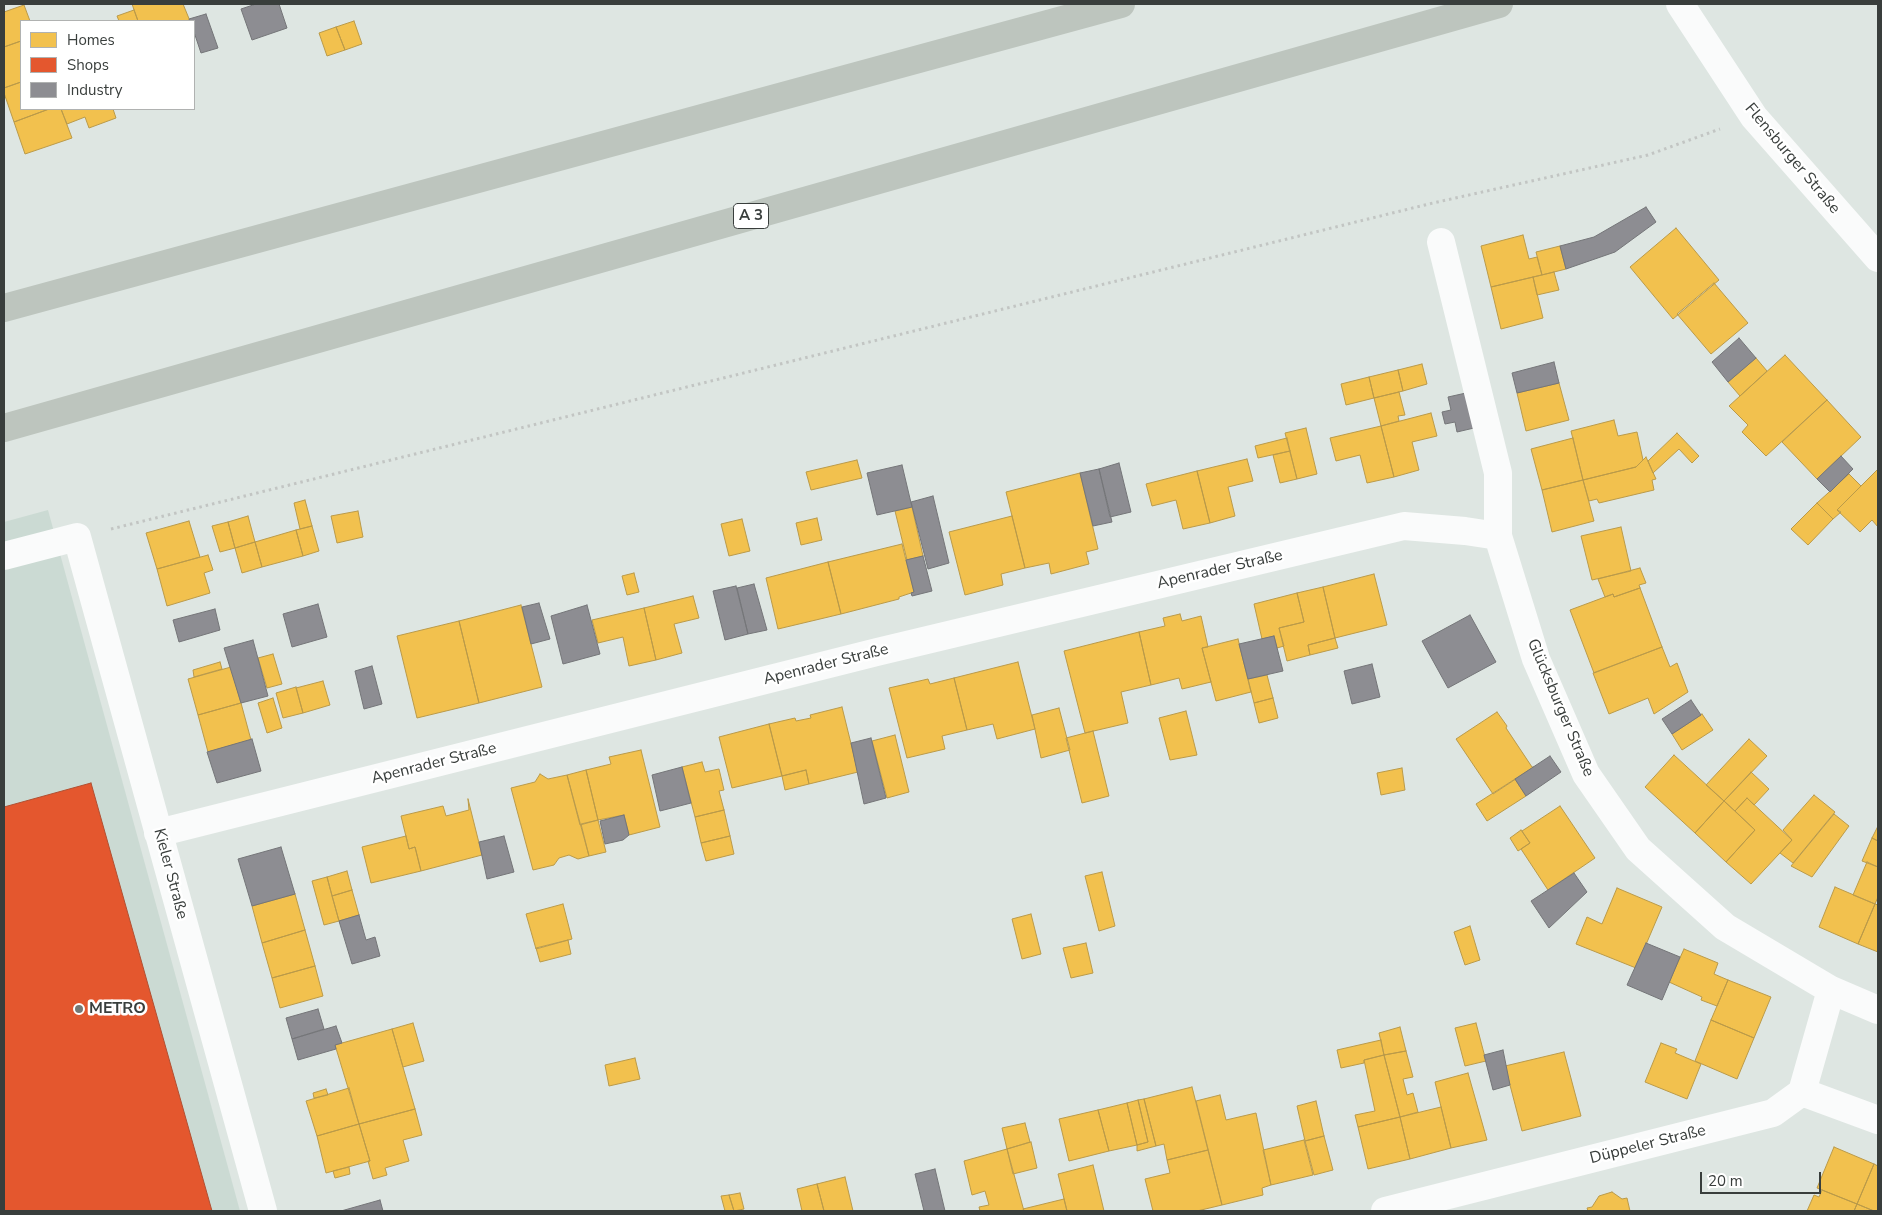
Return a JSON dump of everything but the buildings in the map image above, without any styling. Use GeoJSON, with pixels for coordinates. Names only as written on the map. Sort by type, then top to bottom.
{"type":"FeatureCollection","features":[{"type":"Feature","properties":{"kind":"highway"},"geometry":{"type":"LineString","coordinates":[[4,308],[1121,4]]}},
{"type":"Feature","properties":{"kind":"highway","name":"A 3"},"geometry":{"type":"LineString","coordinates":[[4,428],[1499,4]]}},
{"type":"Feature","properties":{"kind":"street","name":"Flensburger Straße"},"geometry":{"type":"LineString","coordinates":[[1680,4],[1754,117],[1878,258]]}},
{"type":"Feature","properties":{"kind":"street","name":"Glücksburger Straße"},"geometry":{"type":"LineString","coordinates":[[1441,242],[1498,473],[1498,536],[1536,659],[1586,774],[1638,850],[1726,927],[1831,990],[1878,1010]]}},
{"type":"Feature","properties":{"kind":"street","name":"Apenrader Straße"},"geometry":{"type":"LineString","coordinates":[[158,833],[877,652],[1404,526],[1498,536]]}},
{"type":"Feature","properties":{"kind":"street"},"geometry":{"type":"LineString","coordinates":[[4,556],[77,537]]}},
{"type":"Feature","properties":{"kind":"street","name":"Kieler Straße"},"geometry":{"type":"LineString","coordinates":[[77,537],[263,1211]]}},
{"type":"Feature","properties":{"kind":"street"},"geometry":{"type":"LineString","coordinates":[[1831,990],[1802,1092],[1878,1120]]}},
{"type":"Feature","properties":{"kind":"street","name":"Düppeler Straße"},"geometry":{"type":"LineString","coordinates":[[1385,1211],[1773,1114],[1802,1092]]}},
{"type":"Feature","properties":{"kind":"path"},"geometry":{"type":"LineString","coordinates":[[77,537],[1433,203],[1648,155],[1754,117]]}},
{"type":"Feature","properties":{"kind":"shaded area","name":"METRO"},"geometry":{"type":"Polygon","coordinates":[[[48,510],[240,1211],[4,1211],[4,522],[48,510]]]}},
{"type":"Feature","properties":{"kind":"place","name":"METRO"},"geometry":{"type":"Point","coordinates":[79,1009]}}]}
